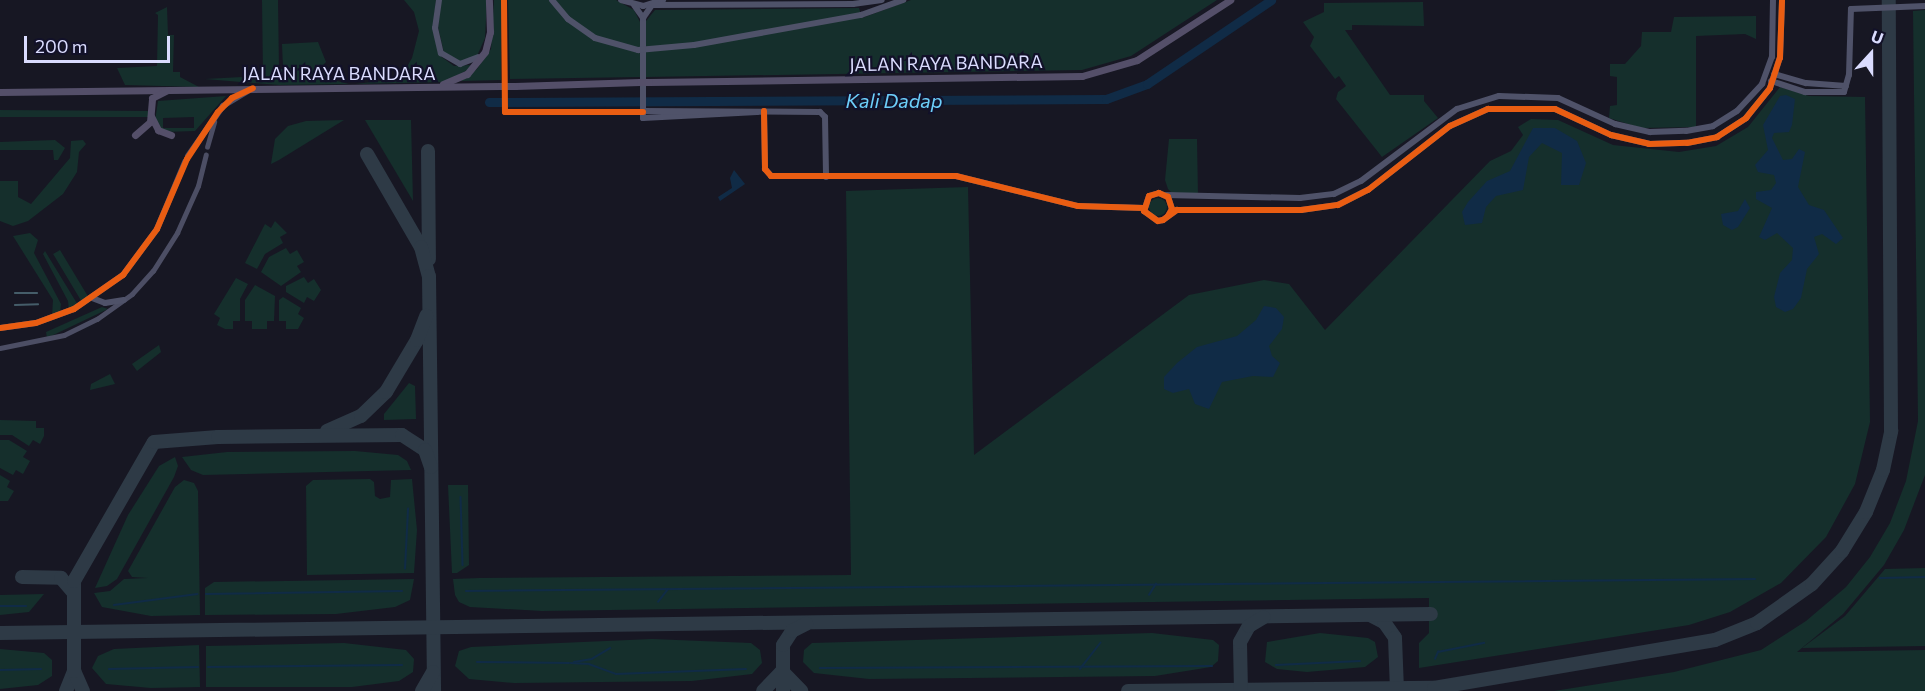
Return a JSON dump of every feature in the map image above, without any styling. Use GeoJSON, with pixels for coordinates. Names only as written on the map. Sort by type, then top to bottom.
{"type":"FeatureCollection","features":[{"type":"Feature","properties":{"kind":"main road"},"geometry":{"type":"LineString","coordinates":[[420,87],[451,82],[474,67],[487,46],[489,0]]}},
{"type":"Feature","properties":{"kind":"main road","name":"JALAN RAYA BANDARA"},"geometry":{"type":"LineString","coordinates":[[0,92],[500,87],[640,82],[1082,76],[1137,60],[1230,0]]}},
{"type":"Feature","properties":{"kind":"main road"},"geometry":{"type":"LineString","coordinates":[[135,135],[147,128],[151,116],[151,103],[155,96],[172,90]]}},
{"type":"Feature","properties":{"kind":"main road"},"geometry":{"type":"LineString","coordinates":[[151,116],[158,129],[171,135]]}},
{"type":"Feature","properties":{"kind":"street"},"geometry":{"type":"LineString","coordinates":[[439,0],[435,28],[438,44],[443,56],[453,62],[469,63],[478,56],[489,19]]}},
{"type":"Feature","properties":{"kind":"street"},"geometry":{"type":"LineString","coordinates":[[504,0],[506,112],[762,111],[823,114],[826,177]]}},
{"type":"Feature","properties":{"kind":"street"},"geometry":{"type":"LineString","coordinates":[[552,0],[568,19],[595,38],[638,50],[694,45],[861,15],[903,0]]}},
{"type":"Feature","properties":{"kind":"street"},"geometry":{"type":"LineString","coordinates":[[621,0],[634,5],[842,4],[882,0]]}},
{"type":"Feature","properties":{"kind":"street"},"geometry":{"type":"LineString","coordinates":[[643,111],[643,18],[652,5],[663,0]]}},
{"type":"Feature","properties":{"kind":"street"},"geometry":{"type":"LineString","coordinates":[[1144,208],[1151,194],[1300,198],[1334,194],[1380,166],[1443,117],[1487,97],[1558,98],[1626,128],[1686,131],[1726,119],[1746,103],[1768,72],[1773,43],[1773,0]]}},
{"type":"Feature","properties":{"kind":"street"},"geometry":{"type":"LineString","coordinates":[[762,111],[766,174],[826,177],[956,176],[1078,206],[1144,208],[1155,220],[1181,210],[1300,210],[1336,205],[1368,190],[1450,126],[1499,107],[1555,110],[1611,135],[1649,144],[1710,139],[1746,118],[1773,82],[1781,51],[1782,0]]}},
{"type":"Feature","properties":{"kind":"street"},"geometry":{"type":"LineString","coordinates":[[634,5],[643,18]]}},
{"type":"Feature","properties":{"kind":"street"},"geometry":{"type":"LineString","coordinates":[[1765,79],[1817,93],[1843,93],[1846,86],[1851,9],[1925,6]]}},
{"type":"Feature","properties":{"kind":"street"},"geometry":{"type":"LineString","coordinates":[[1768,72],[1806,83],[1846,86]]}},
{"type":"Feature","properties":{"kind":"street"},"geometry":{"type":"LineString","coordinates":[[0,328],[49,319],[93,298],[123,275],[143,251],[167,210],[187,159],[218,112],[232,98],[253,88]]}},
{"type":"Feature","properties":{"kind":"street"},"geometry":{"type":"LineString","coordinates":[[207,147],[218,112]]}},
{"type":"Feature","properties":{"kind":"street"},"geometry":{"type":"LineString","coordinates":[[0,348],[64,336],[124,300],[153,271],[177,233],[198,186],[206,155]]}},
{"type":"Feature","properties":{"kind":"street"},"geometry":{"type":"LineString","coordinates":[[1380,166],[1387,175]]}},
{"type":"Feature","properties":{"kind":"street"},"geometry":{"type":"LineString","coordinates":[[1334,194],[1336,205]]}},
{"type":"Feature","properties":{"kind":"street"},"geometry":{"type":"LineString","coordinates":[[1165,195],[1172,205],[1168,216]]}},
{"type":"Feature","properties":{"kind":"street"},"geometry":{"type":"LineString","coordinates":[[1300,198],[1300,210]]}},
{"type":"Feature","properties":{"kind":"street"},"geometry":{"type":"LineString","coordinates":[[93,298],[105,303],[124,300]]}},
{"type":"Feature","properties":{"kind":"green space"},"geometry":{"type":"Polygon","coordinates":[[[262,0],[278,0],[279,69],[312,68],[283,68],[282,44],[318,42],[326,62],[320,68],[333,80],[349,84],[279,85],[205,79],[263,76],[262,0]]]}},
{"type":"Feature","properties":{"kind":"green space"},"geometry":{"type":"Polygon","coordinates":[[[404,0],[436,0],[433,31],[439,55],[454,66],[470,65],[471,68],[446,82],[355,84],[389,80],[405,70],[412,58],[419,31],[414,12],[404,0]]]}},
{"type":"Feature","properties":{"kind":"green space"},"geometry":{"type":"Polygon","coordinates":[[[441,0],[487,0],[485,38],[477,56],[463,63],[444,53],[438,27],[441,0]]]}},
{"type":"Feature","properties":{"kind":"green space"},"geometry":{"type":"Polygon","coordinates":[[[494,0],[501,0],[501,80],[461,81],[477,69],[491,49],[494,0]]]}},
{"type":"Feature","properties":{"kind":"green space"},"geometry":{"type":"Polygon","coordinates":[[[508,0],[616,0],[634,10],[641,24],[641,77],[510,79],[508,0]]]}},
{"type":"Feature","properties":{"kind":"green space"},"geometry":{"type":"Polygon","coordinates":[[[911,0],[1217,0],[1131,56],[1082,70],[646,77],[646,21],[655,10],[859,8],[862,18],[911,0]]]}},
{"type":"Feature","properties":{"kind":"green space"},"geometry":{"type":"Polygon","coordinates":[[[1423,2],[1424,26],[1352,25],[1352,30],[1345,30],[1390,95],[1424,95],[1424,101],[1438,118],[1382,157],[1336,99],[1338,92],[1346,86],[1339,76],[1335,79],[1310,46],[1314,37],[1303,22],[1324,12],[1324,3],[1423,2]]]}},
{"type":"Feature","properties":{"kind":"green space"},"geometry":{"type":"Polygon","coordinates":[[[167,7],[168,35],[174,35],[173,72],[180,72],[180,77],[199,87],[125,85],[117,68],[157,66],[158,15],[155,13],[167,7]]]}},
{"type":"Feature","properties":{"kind":"green space"},"geometry":{"type":"Polygon","coordinates":[[[1925,10],[1925,475],[1904,530],[1884,565],[1843,614],[1797,652],[1925,650],[1925,691],[1554,691],[1674,672],[1761,650],[1806,621],[1846,587],[1870,557],[1890,523],[1906,481],[1918,421],[1913,11],[1925,10]]]}},
{"type":"Feature","properties":{"kind":"green space"},"geometry":{"type":"Polygon","coordinates":[[[1756,16],[1756,39],[1745,34],[1696,36],[1696,127],[1641,128],[1609,118],[1610,106],[1617,105],[1617,77],[1610,76],[1610,64],[1625,64],[1641,46],[1642,32],[1671,32],[1674,17],[1756,16]]]}},
{"type":"Feature","properties":{"kind":"green space"},"geometry":{"type":"Polygon","coordinates":[[[1780,87],[1809,96],[1865,97],[1870,422],[1855,484],[1826,537],[1781,583],[1730,612],[1689,625],[1419,668],[1419,643],[1429,633],[1429,598],[542,611],[470,607],[459,602],[455,595],[453,579],[851,575],[846,191],[968,187],[974,455],[1189,295],[1264,280],[1289,284],[1325,330],[1490,161],[1511,151],[1523,135],[1518,127],[1531,119],[1558,120],[1613,145],[1679,152],[1716,146],[1748,127],[1780,87]]]}},
{"type":"Feature","properties":{"kind":"green space"},"geometry":{"type":"Polygon","coordinates":[[[226,96],[195,131],[164,132],[155,121],[158,101],[226,96]],[[194,117],[163,118],[163,128],[194,128],[194,117]]]}},
{"type":"Feature","properties":{"kind":"green space"},"geometry":{"type":"Polygon","coordinates":[[[0,110],[149,111],[150,117],[0,117],[0,110]]]}},
{"type":"Feature","properties":{"kind":"green space"},"geometry":{"type":"Polygon","coordinates":[[[344,120],[271,164],[275,139],[288,126],[306,121],[344,120]]]}},
{"type":"Feature","properties":{"kind":"green space"},"geometry":{"type":"Polygon","coordinates":[[[365,120],[411,120],[413,201],[365,120]]]}},
{"type":"Feature","properties":{"kind":"green space"},"geometry":{"type":"Polygon","coordinates":[[[1169,139],[1197,139],[1198,196],[1174,195],[1168,189],[1165,180],[1169,139]]]}},
{"type":"Feature","properties":{"kind":"green space"},"geometry":{"type":"Polygon","coordinates":[[[55,140],[65,148],[58,160],[54,160],[53,150],[0,150],[0,142],[55,140]]]}},
{"type":"Feature","properties":{"kind":"green space"},"geometry":{"type":"Polygon","coordinates":[[[83,140],[86,144],[79,152],[77,172],[63,194],[28,221],[13,226],[0,221],[0,181],[18,181],[18,197],[31,204],[70,158],[71,141],[83,140]]]}},
{"type":"Feature","properties":{"kind":"green space"},"geometry":{"type":"Polygon","coordinates":[[[1158,198],[1164,201],[1167,207],[1164,213],[1158,216],[1152,213],[1149,207],[1152,201],[1158,198]]]}},
{"type":"Feature","properties":{"kind":"green space"},"geometry":{"type":"Polygon","coordinates":[[[275,221],[287,233],[280,237],[283,243],[265,254],[257,269],[245,263],[265,224],[271,228],[275,221]]]}},
{"type":"Feature","properties":{"kind":"green space"},"geometry":{"type":"Polygon","coordinates":[[[30,233],[38,240],[34,253],[61,304],[60,313],[52,316],[53,300],[13,236],[30,233]]]}},
{"type":"Feature","properties":{"kind":"green space"},"geometry":{"type":"Polygon","coordinates":[[[286,248],[290,254],[297,250],[304,262],[297,266],[301,272],[281,286],[261,272],[269,257],[286,248]]]}},
{"type":"Feature","properties":{"kind":"green space"},"geometry":{"type":"Polygon","coordinates":[[[60,250],[89,299],[82,303],[53,254],[60,250]]]}},
{"type":"Feature","properties":{"kind":"green space"},"geometry":{"type":"Polygon","coordinates":[[[45,251],[78,305],[69,310],[68,301],[43,254],[45,251]]]}},
{"type":"Feature","properties":{"kind":"green space"},"geometry":{"type":"Polygon","coordinates":[[[304,277],[308,283],[314,279],[321,290],[314,301],[307,297],[304,303],[286,292],[286,286],[304,277]]]}},
{"type":"Feature","properties":{"kind":"green space"},"geometry":{"type":"Polygon","coordinates":[[[236,278],[248,284],[240,299],[240,321],[233,321],[233,329],[225,329],[217,325],[220,318],[214,314],[236,278]]]}},
{"type":"Feature","properties":{"kind":"green space"},"geometry":{"type":"Polygon","coordinates":[[[255,285],[275,296],[274,321],[267,321],[267,329],[252,329],[252,321],[245,321],[245,300],[255,285]]]}},
{"type":"Feature","properties":{"kind":"green space"},"geometry":{"type":"Polygon","coordinates":[[[283,297],[301,308],[298,314],[304,318],[298,329],[286,329],[286,321],[279,321],[279,300],[283,297]]]}},
{"type":"Feature","properties":{"kind":"green space"},"geometry":{"type":"Polygon","coordinates":[[[102,307],[108,309],[47,338],[46,332],[102,307]]]}},
{"type":"Feature","properties":{"kind":"green space"},"geometry":{"type":"Polygon","coordinates":[[[159,345],[161,352],[137,371],[132,364],[159,345]]]}},
{"type":"Feature","properties":{"kind":"green space"},"geometry":{"type":"Polygon","coordinates":[[[110,374],[115,384],[90,390],[91,384],[110,374]]]}},
{"type":"Feature","properties":{"kind":"green space"},"geometry":{"type":"Polygon","coordinates":[[[409,383],[415,386],[416,419],[384,420],[384,414],[409,383]]]}},
{"type":"Feature","properties":{"kind":"green space"},"geometry":{"type":"Polygon","coordinates":[[[0,420],[36,421],[36,428],[44,428],[44,436],[40,444],[33,440],[29,446],[12,435],[0,435],[0,420]]]}},
{"type":"Feature","properties":{"kind":"green space"},"geometry":{"type":"Polygon","coordinates":[[[0,440],[9,440],[27,451],[23,457],[30,461],[23,474],[16,470],[13,475],[0,468],[0,440]]]}},
{"type":"Feature","properties":{"kind":"green space"},"geometry":{"type":"Polygon","coordinates":[[[355,451],[398,455],[407,461],[411,470],[203,475],[191,470],[182,457],[227,452],[355,451]]]}},
{"type":"Feature","properties":{"kind":"green space"},"geometry":{"type":"Polygon","coordinates":[[[175,457],[178,466],[174,477],[117,579],[107,586],[95,588],[128,515],[159,466],[175,457]]]}},
{"type":"Feature","properties":{"kind":"green space"},"geometry":{"type":"Polygon","coordinates":[[[0,475],[10,481],[7,487],[14,491],[8,501],[0,501],[0,475]]]}},
{"type":"Feature","properties":{"kind":"green space"},"geometry":{"type":"Polygon","coordinates":[[[370,479],[374,482],[375,496],[380,499],[390,497],[391,480],[412,479],[417,530],[414,573],[307,575],[306,486],[313,480],[370,479]]]}},
{"type":"Feature","properties":{"kind":"green space"},"geometry":{"type":"Polygon","coordinates":[[[184,480],[194,483],[198,491],[200,615],[151,616],[102,607],[94,593],[110,591],[124,579],[148,578],[132,577],[128,571],[175,487],[184,480]]]}},
{"type":"Feature","properties":{"kind":"green space"},"geometry":{"type":"Polygon","coordinates":[[[448,485],[468,485],[469,565],[457,573],[452,573],[448,485]]]}},
{"type":"Feature","properties":{"kind":"green space"},"geometry":{"type":"Polygon","coordinates":[[[1925,568],[1925,646],[1802,648],[1845,616],[1885,569],[1925,568]]]}},
{"type":"Feature","properties":{"kind":"green space"},"geometry":{"type":"Polygon","coordinates":[[[414,579],[410,600],[395,607],[336,614],[205,615],[205,588],[214,582],[414,579]]]}},
{"type":"Feature","properties":{"kind":"green space"},"geometry":{"type":"Polygon","coordinates":[[[44,594],[29,612],[0,615],[0,595],[44,594]]]}},
{"type":"Feature","properties":{"kind":"green space"},"geometry":{"type":"Polygon","coordinates":[[[1152,633],[1213,640],[1219,645],[1218,661],[1211,667],[1155,676],[869,679],[814,673],[803,662],[804,650],[812,643],[1152,633]]]}},
{"type":"Feature","properties":{"kind":"green space"},"geometry":{"type":"Polygon","coordinates":[[[1320,633],[1368,638],[1375,642],[1378,657],[1365,667],[1307,672],[1277,669],[1265,662],[1267,642],[1320,633]]]}},
{"type":"Feature","properties":{"kind":"green space"},"geometry":{"type":"Polygon","coordinates":[[[652,639],[751,643],[760,650],[762,663],[752,674],[692,681],[514,683],[469,679],[455,666],[459,651],[471,647],[652,639]]]}},
{"type":"Feature","properties":{"kind":"green space"},"geometry":{"type":"Polygon","coordinates":[[[344,643],[406,650],[414,659],[413,672],[399,681],[352,687],[206,687],[206,646],[344,643]]]}},
{"type":"Feature","properties":{"kind":"green space"},"geometry":{"type":"Polygon","coordinates":[[[199,645],[200,687],[151,688],[106,684],[92,668],[98,656],[114,649],[199,645]]]}},
{"type":"Feature","properties":{"kind":"green space"},"geometry":{"type":"Polygon","coordinates":[[[0,649],[44,653],[52,660],[52,676],[38,685],[0,689],[0,649]]]}},
{"type":"Feature","properties":{"kind":"water"},"geometry":{"type":"Polygon","coordinates":[[[1786,95],[1795,99],[1792,125],[1789,132],[1774,133],[1772,138],[1783,160],[1792,159],[1799,149],[1805,152],[1798,187],[1809,205],[1824,210],[1843,238],[1836,244],[1822,234],[1814,237],[1819,254],[1807,269],[1801,298],[1793,309],[1785,312],[1776,307],[1774,297],[1780,273],[1792,260],[1793,248],[1777,233],[1765,240],[1759,237],[1772,208],[1756,199],[1756,192],[1771,190],[1776,183],[1774,175],[1758,172],[1755,165],[1768,150],[1763,125],[1780,96],[1786,95]]]}},
{"type":"Feature","properties":{"kind":"water"},"geometry":{"type":"Polygon","coordinates":[[[1533,128],[1555,128],[1577,141],[1586,163],[1579,185],[1561,185],[1562,153],[1542,143],[1529,157],[1523,190],[1496,196],[1486,207],[1482,223],[1465,225],[1462,212],[1468,202],[1487,181],[1510,171],[1533,128]]]}},
{"type":"Feature","properties":{"kind":"water"},"geometry":{"type":"Polygon","coordinates":[[[734,170],[745,184],[720,201],[718,197],[732,188],[730,178],[734,170]]]}},
{"type":"Feature","properties":{"kind":"water"},"geometry":{"type":"Polygon","coordinates":[[[1745,199],[1750,208],[1738,227],[1732,230],[1723,225],[1721,214],[1738,211],[1745,199]]]}},
{"type":"Feature","properties":{"kind":"water"},"geometry":{"type":"Polygon","coordinates":[[[1264,306],[1276,308],[1284,317],[1282,329],[1269,346],[1272,356],[1280,363],[1273,377],[1253,376],[1222,382],[1209,409],[1195,404],[1189,389],[1173,393],[1164,389],[1164,377],[1177,363],[1197,347],[1237,336],[1256,320],[1264,306]]]}},
{"type":"Feature","properties":{"kind":"waterway","name":"Kali Dadap"},"geometry":{"type":"LineString","coordinates":[[489,102],[1106,99],[1147,84],[1271,0]]}},
{"type":"Feature","properties":{"kind":"waterway"},"geometry":{"type":"LineString","coordinates":[[461,497],[463,565]]}},
{"type":"Feature","properties":{"kind":"waterway"},"geometry":{"type":"LineString","coordinates":[[405,569],[408,509]]}},
{"type":"Feature","properties":{"kind":"waterway"},"geometry":{"type":"LineString","coordinates":[[1880,578],[1925,577]]}},
{"type":"Feature","properties":{"kind":"waterway"},"geometry":{"type":"LineString","coordinates":[[466,591],[1755,579]]}},
{"type":"Feature","properties":{"kind":"waterway"},"geometry":{"type":"LineString","coordinates":[[1149,595],[1156,584]]}},
{"type":"Feature","properties":{"kind":"waterway"},"geometry":{"type":"LineString","coordinates":[[658,602],[668,589]]}},
{"type":"Feature","properties":{"kind":"waterway"},"geometry":{"type":"LineString","coordinates":[[206,594],[402,591]]}},
{"type":"Feature","properties":{"kind":"waterway"},"geometry":{"type":"LineString","coordinates":[[114,605],[197,594]]}},
{"type":"Feature","properties":{"kind":"waterway"},"geometry":{"type":"LineString","coordinates":[[0,606],[26,606]]}},
{"type":"Feature","properties":{"kind":"waterway"},"geometry":{"type":"LineString","coordinates":[[1080,669],[1100,643]]}},
{"type":"Feature","properties":{"kind":"waterway"},"geometry":{"type":"LineString","coordinates":[[1435,659],[1438,652],[1484,643]]}},
{"type":"Feature","properties":{"kind":"waterway"},"geometry":{"type":"LineString","coordinates":[[574,662],[592,659],[610,648]]}},
{"type":"Feature","properties":{"kind":"waterway"},"geometry":{"type":"LineString","coordinates":[[1276,665],[1360,661]]}},
{"type":"Feature","properties":{"kind":"waterway"},"geometry":{"type":"LineString","coordinates":[[477,662],[569,663]]}},
{"type":"Feature","properties":{"kind":"waterway"},"geometry":{"type":"LineString","coordinates":[[571,663],[589,664],[616,674],[746,669]]}},
{"type":"Feature","properties":{"kind":"waterway"},"geometry":{"type":"LineString","coordinates":[[208,667],[402,665]]}},
{"type":"Feature","properties":{"kind":"waterway"},"geometry":{"type":"LineString","coordinates":[[820,668],[1212,666]]}},
{"type":"Feature","properties":{"kind":"waterway"},"geometry":{"type":"LineString","coordinates":[[109,669],[198,667]]}},
{"type":"Feature","properties":{"kind":"waterway"},"geometry":{"type":"LineString","coordinates":[[0,670],[41,669]]}},
{"type":"Feature","properties":{"kind":"taxiway"},"geometry":{"type":"LineString","coordinates":[[1128,691],[1434,688],[1715,640],[1757,623],[1812,584],[1842,551],[1866,512],[1883,470],[1891,431],[1889,0]]}},
{"type":"Feature","properties":{"kind":"taxiway"},"geometry":{"type":"LineString","coordinates":[[428,151],[429,259]]}},
{"type":"Feature","properties":{"kind":"taxiway"},"geometry":{"type":"LineString","coordinates":[[367,154],[421,247],[429,276],[434,691]]}},
{"type":"Feature","properties":{"kind":"taxiway"},"geometry":{"type":"LineString","coordinates":[[327,431],[361,416],[386,392],[417,340],[426,316]]}},
{"type":"Feature","properties":{"kind":"taxiway"},"geometry":{"type":"LineString","coordinates":[[83,691],[74,671],[74,581],[154,442],[218,437],[402,435],[425,450],[431,467]]}},
{"type":"Feature","properties":{"kind":"taxiway"},"geometry":{"type":"LineString","coordinates":[[22,577],[61,578],[73,592]]}},
{"type":"Feature","properties":{"kind":"taxiway"},"geometry":{"type":"LineString","coordinates":[[0,633],[1431,614]]}},
{"type":"Feature","properties":{"kind":"taxiway"},"geometry":{"type":"LineString","coordinates":[[1372,616],[1384,622],[1395,638],[1397,691]]}},
{"type":"Feature","properties":{"kind":"taxiway"},"geometry":{"type":"LineString","coordinates":[[1241,691],[1240,642],[1249,626],[1264,617]]}},
{"type":"Feature","properties":{"kind":"taxiway"},"geometry":{"type":"LineString","coordinates":[[783,691],[783,645],[792,631],[806,624]]}},
{"type":"Feature","properties":{"kind":"taxiway"},"geometry":{"type":"LineString","coordinates":[[66,691],[74,671]]}},
{"type":"Feature","properties":{"kind":"taxiway"},"geometry":{"type":"LineString","coordinates":[[782,671],[801,691]]}},
{"type":"Feature","properties":{"kind":"taxiway"},"geometry":{"type":"LineString","coordinates":[[763,691],[782,671]]}},
{"type":"Feature","properties":{"kind":"taxiway"},"geometry":{"type":"LineString","coordinates":[[422,691],[433,672]]}},
{"type":"Feature","properties":{"kind":"tram line"},"geometry":{"type":"LineString","coordinates":[[15,293],[37,293]]}},
{"type":"Feature","properties":{"kind":"tram line"},"geometry":{"type":"LineString","coordinates":[[15,305],[38,304]]}},
{"type":"Feature","properties":{"kind":"cycle path"},"geometry":{"type":"LineString","coordinates":[[504,0],[505,112],[643,112]]}},
{"type":"Feature","properties":{"kind":"cycle path"},"geometry":{"type":"LineString","coordinates":[[1168,216],[1172,209],[1168,197],[1159,193],[1149,196],[1144,211],[1158,221],[1163,220],[1177,210],[1301,210],[1338,205],[1368,190],[1450,126],[1488,109],[1555,109],[1611,135],[1649,144],[1687,143],[1717,137],[1746,118],[1770,88],[1780,58],[1782,0]]}},
{"type":"Feature","properties":{"kind":"cycle path"},"geometry":{"type":"LineString","coordinates":[[0,328],[36,323],[74,309],[123,275],[157,229],[187,159],[218,112],[232,98],[253,88]]}},
{"type":"Feature","properties":{"kind":"cycle path"},"geometry":{"type":"LineString","coordinates":[[764,111],[765,169],[771,176],[956,176],[1078,206],[1144,208]]}}]}
